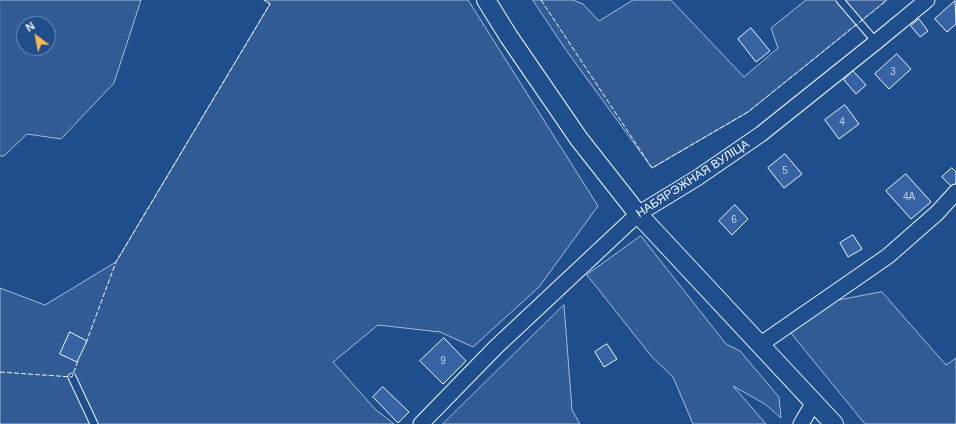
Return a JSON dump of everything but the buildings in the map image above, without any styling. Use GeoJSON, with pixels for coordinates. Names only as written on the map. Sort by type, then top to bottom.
{"type":"FeatureCollection","features":[{"type":"Feature","properties":{"kind":"street"},"geometry":{"type":"LineString","coordinates":[[486,0],[509,37],[579,139],[638,214],[834,424]]}},
{"type":"Feature","properties":{"kind":"street","name":"НАБЯРЭЖНАЯ ВУЛІЦА"},"geometry":{"type":"LineString","coordinates":[[421,424],[496,347],[638,214],[697,178],[761,134],[927,0]]}},
{"type":"Feature","properties":{"kind":"street"},"geometry":{"type":"LineString","coordinates":[[760,344],[888,256],[937,213],[956,192]]}},
{"type":"Feature","properties":{"kind":"street"},"geometry":{"type":"LineString","coordinates":[[801,424],[814,402]]}},
{"type":"Feature","properties":{"kind":"lane"},"geometry":{"type":"LineString","coordinates":[[840,0],[876,42]]}},
{"type":"Feature","properties":{"kind":"lane"},"geometry":{"type":"LineString","coordinates":[[72,377],[94,424]]}},
{"type":"Feature","properties":{"kind":"shaded area"},"geometry":{"type":"Polygon","coordinates":[[[0,0],[141,0],[114,83],[61,139],[27,134],[4,156],[0,156],[0,0]]]}},
{"type":"Feature","properties":{"kind":"shaded area"},"geometry":{"type":"Polygon","coordinates":[[[264,0],[468,0],[598,206],[539,287],[473,347],[440,332],[378,325],[333,362],[376,410],[394,424],[0,424],[0,288],[45,305],[116,262],[270,4],[264,0]]]}},
{"type":"Feature","properties":{"kind":"shaded area"},"geometry":{"type":"Polygon","coordinates":[[[533,0],[573,0],[583,4],[599,21],[633,0],[671,0],[744,77],[778,48],[771,28],[806,0],[887,0],[748,112],[652,168],[566,50],[533,0]]]}},
{"type":"Feature","properties":{"kind":"shaded area"},"geometry":{"type":"Polygon","coordinates":[[[641,236],[726,344],[740,351],[779,397],[781,418],[765,404],[733,386],[766,424],[693,424],[673,377],[652,357],[587,275],[641,236]]]}},
{"type":"Feature","properties":{"kind":"shaded area"},"geometry":{"type":"Polygon","coordinates":[[[882,292],[946,365],[956,358],[956,424],[865,424],[790,332],[834,301],[882,292]]]}},
{"type":"Feature","properties":{"kind":"shaded area"},"geometry":{"type":"Polygon","coordinates":[[[564,305],[572,410],[580,424],[443,424],[564,305]]]}},
{"type":"Feature","properties":{"kind":"fence"},"geometry":{"type":"LineString","coordinates":[[86,343],[116,262],[270,4],[264,0]]}},
{"type":"Feature","properties":{"kind":"fence"},"geometry":{"type":"LineString","coordinates":[[541,0],[652,168],[748,112],[887,0]]}},
{"type":"Feature","properties":{"kind":"fence"},"geometry":{"type":"LineString","coordinates":[[0,372],[72,377],[78,361]]}}]}
